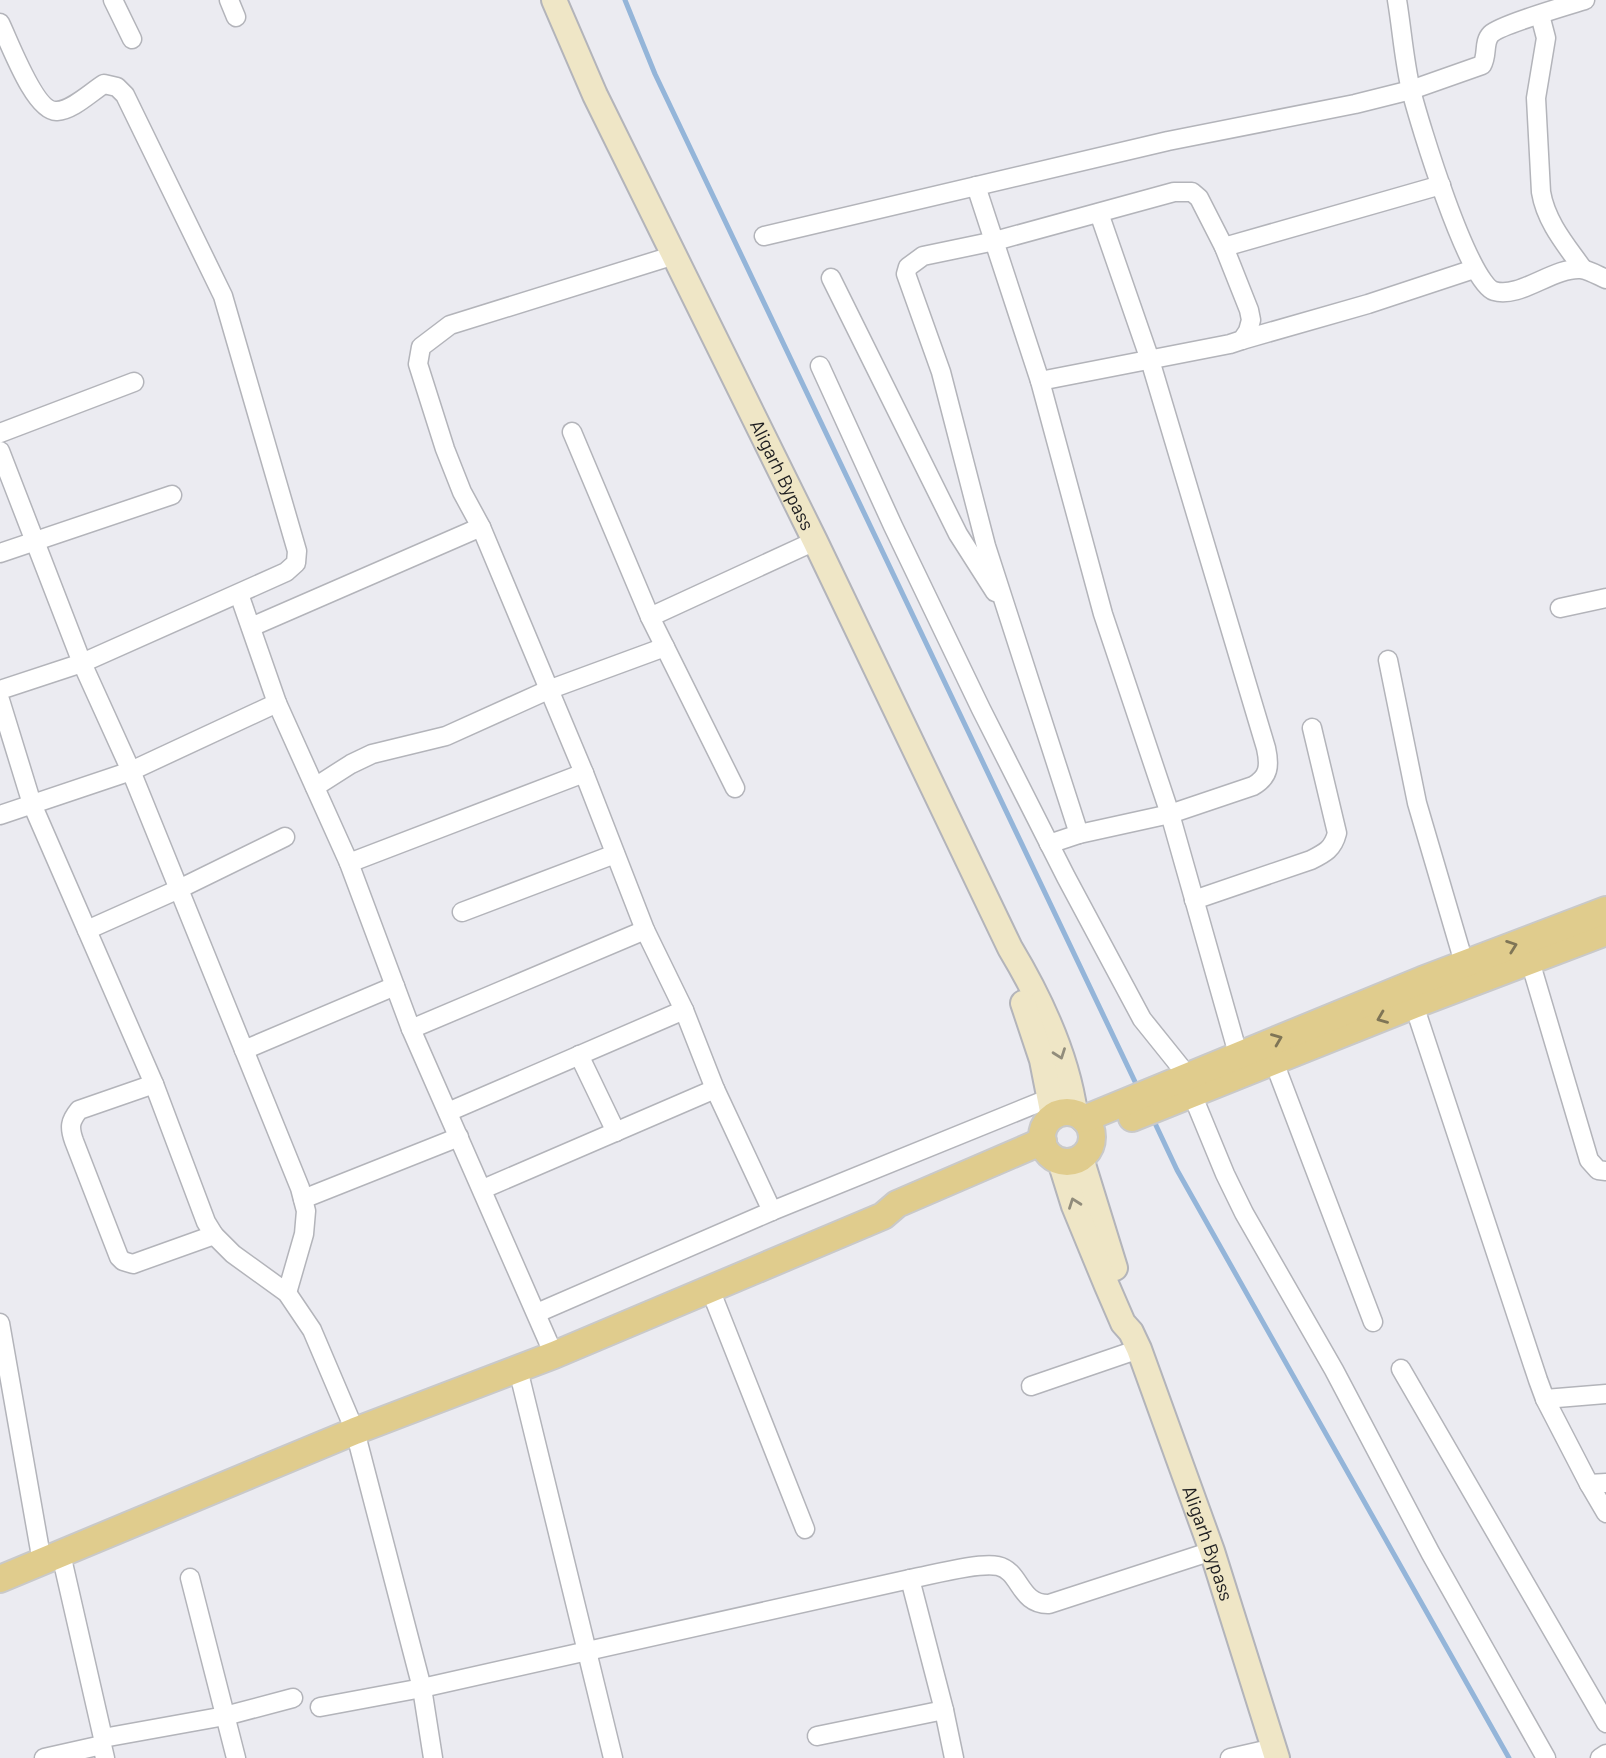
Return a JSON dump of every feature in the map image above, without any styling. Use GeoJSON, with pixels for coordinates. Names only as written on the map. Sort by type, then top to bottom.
{"type":"FeatureCollection","features":[{"type":"Feature","properties":{"kind":"main road","name":"Aligarh Bypass"},"geometry":{"type":"LineString","coordinates":[[554,0],[596,95],[816,541],[1010,948],[1028,978],[1062,1057],[1072,1091],[1073,1130],[1129,1310],[1135,1341],[1212,1551],[1275,1753]]}},
{"type":"Feature","properties":{"kind":"main road"},"geometry":{"type":"LineString","coordinates":[[1180,1088],[1238,1054],[1467,973],[1606,910]]}},
{"type":"Feature","properties":{"kind":"main road"},"geometry":{"type":"LineString","coordinates":[[0,1579],[355,1431],[518,1369],[710,1289],[883,1216],[897,1204],[1073,1130],[1180,1088],[1274,1062],[1414,1005],[1467,973],[1530,961],[1606,932]]}},
{"type":"Feature","properties":{"kind":"street"},"geometry":{"type":"LineString","coordinates":[[113,0],[132,39]]}},
{"type":"Feature","properties":{"kind":"street"},"geometry":{"type":"LineString","coordinates":[[1397,0],[1411,90],[1441,185],[1474,269],[1488,289],[1497,293],[1513,291],[1569,270],[1583,269],[1606,279]]}},
{"type":"Feature","properties":{"kind":"street"},"geometry":{"type":"LineString","coordinates":[[764,236],[1168,141],[1355,104],[1411,90],[1482,65],[1486,58],[1486,41],[1497,29],[1586,0]]}},
{"type":"Feature","properties":{"kind":"street"},"geometry":{"type":"LineString","coordinates":[[1540,15],[1546,38],[1536,98],[1542,200],[1550,221],[1583,269]]}},
{"type":"Feature","properties":{"kind":"street"},"geometry":{"type":"LineString","coordinates":[[0,23],[36,97],[47,110],[55,112],[65,109],[104,84],[117,87],[125,95],[223,296],[297,551],[296,563],[286,572],[239,594],[82,663],[0,690]]}},
{"type":"Feature","properties":{"kind":"street"},"geometry":{"type":"LineString","coordinates":[[1224,247],[1441,185]]}},
{"type":"Feature","properties":{"kind":"street"},"geometry":{"type":"LineString","coordinates":[[976,186],[1040,382],[1103,614],[1170,814],[1238,1054]]}},
{"type":"Feature","properties":{"kind":"street"},"geometry":{"type":"LineString","coordinates":[[1079,834],[986,546],[941,372],[906,274],[908,267],[923,256],[995,241],[1174,192],[1192,192],[1204,205],[1224,247],[1251,320],[1242,340]]}},
{"type":"Feature","properties":{"kind":"street"},"geometry":{"type":"LineString","coordinates":[[1049,844],[1079,834],[1170,814],[1253,786],[1263,781],[1269,760],[1150,360],[1098,213]]}},
{"type":"Feature","properties":{"kind":"street"},"geometry":{"type":"LineString","coordinates":[[675,255],[450,325],[421,347],[418,364],[445,449],[481,527],[584,773],[645,929],[684,1010],[715,1089],[772,1211]]}},
{"type":"Feature","properties":{"kind":"street"},"geometry":{"type":"LineString","coordinates":[[1040,382],[1211,349],[1368,304],[1474,269]]}},
{"type":"Feature","properties":{"kind":"street"},"geometry":{"type":"LineString","coordinates":[[831,278],[958,534],[1005,606]]}},
{"type":"Feature","properties":{"kind":"street"},"geometry":{"type":"LineString","coordinates":[[820,366],[893,526],[1049,844],[1244,1213],[1334,1370],[1438,1567],[1546,1758]]}},
{"type":"Feature","properties":{"kind":"street"},"geometry":{"type":"LineString","coordinates":[[0,433],[135,382]]}},
{"type":"Feature","properties":{"kind":"street"},"geometry":{"type":"LineString","coordinates":[[572,432],[650,617],[735,788]]}},
{"type":"Feature","properties":{"kind":"street"},"geometry":{"type":"LineString","coordinates":[[0,451],[82,663],[131,771],[303,1199],[306,1211],[304,1234],[287,1293]]}},
{"type":"Feature","properties":{"kind":"street"},"geometry":{"type":"LineString","coordinates":[[0,553],[172,495]]}},
{"type":"Feature","properties":{"kind":"street"},"geometry":{"type":"LineString","coordinates":[[251,627],[481,527]]}},
{"type":"Feature","properties":{"kind":"street"},"geometry":{"type":"LineString","coordinates":[[650,617],[816,541]]}},
{"type":"Feature","properties":{"kind":"street"},"geometry":{"type":"LineString","coordinates":[[239,594],[277,703],[349,863],[411,1028],[554,1354]]}},
{"type":"Feature","properties":{"kind":"street"},"geometry":{"type":"LineString","coordinates":[[1560,608],[1606,598]]}},
{"type":"Feature","properties":{"kind":"street"},"geometry":{"type":"LineString","coordinates":[[315,788],[351,764],[372,754],[446,736],[548,690],[664,647]]}},
{"type":"Feature","properties":{"kind":"street"},"geometry":{"type":"LineString","coordinates":[[1388,660],[1417,803],[1467,973]]}},
{"type":"Feature","properties":{"kind":"street"},"geometry":{"type":"LineString","coordinates":[[0,700],[32,804],[154,1084],[206,1222],[214,1235],[233,1254],[287,1293],[312,1330],[355,1431],[422,1688],[433,1758]]}},
{"type":"Feature","properties":{"kind":"street"},"geometry":{"type":"LineString","coordinates":[[0,815],[131,771],[277,703]]}},
{"type":"Feature","properties":{"kind":"street"},"geometry":{"type":"LineString","coordinates":[[1194,900],[1311,860],[1328,851],[1335,843],[1336,833],[1312,728]]}},
{"type":"Feature","properties":{"kind":"street"},"geometry":{"type":"LineString","coordinates":[[349,863],[584,773]]}},
{"type":"Feature","properties":{"kind":"street"},"geometry":{"type":"LineString","coordinates":[[87,930],[285,837]]}},
{"type":"Feature","properties":{"kind":"street"},"geometry":{"type":"LineString","coordinates":[[463,912],[615,853]]}},
{"type":"Feature","properties":{"kind":"street"},"geometry":{"type":"LineString","coordinates":[[411,1028],[645,929]]}},
{"type":"Feature","properties":{"kind":"street"},"geometry":{"type":"LineString","coordinates":[[1530,961],[1589,1160],[1598,1170],[1606,1171]]}},
{"type":"Feature","properties":{"kind":"street"},"geometry":{"type":"LineString","coordinates":[[244,1050],[395,986]]}},
{"type":"Feature","properties":{"kind":"street"},"geometry":{"type":"LineString","coordinates":[[1414,1005],[1545,1399],[1598,1484],[1606,1513]]}},
{"type":"Feature","properties":{"kind":"street"},"geometry":{"type":"LineString","coordinates":[[448,1111],[684,1010]]}},
{"type":"Feature","properties":{"kind":"street"},"geometry":{"type":"LineString","coordinates":[[579,1055],[616,1132]]}},
{"type":"Feature","properties":{"kind":"street"},"geometry":{"type":"LineString","coordinates":[[1274,1062],[1373,1322]]}},
{"type":"Feature","properties":{"kind":"street"},"geometry":{"type":"LineString","coordinates":[[154,1084],[79,1110],[72,1119],[70,1128],[119,1257],[128,1264],[133,1264],[214,1235]]}},
{"type":"Feature","properties":{"kind":"street"},"geometry":{"type":"LineString","coordinates":[[482,1189],[715,1089]]}},
{"type":"Feature","properties":{"kind":"street"},"geometry":{"type":"LineString","coordinates":[[537,1313],[772,1211],[1073,1130]]}},
{"type":"Feature","properties":{"kind":"street"},"geometry":{"type":"LineString","coordinates":[[303,1199],[459,1137]]}},
{"type":"Feature","properties":{"kind":"street"},"geometry":{"type":"LineString","coordinates":[[710,1289],[804,1529]]}},
{"type":"Feature","properties":{"kind":"street"},"geometry":{"type":"LineString","coordinates":[[0,1322],[52,1558],[103,1747]]}},
{"type":"Feature","properties":{"kind":"street"},"geometry":{"type":"LineString","coordinates":[[1031,1386],[1135,1341]]}},
{"type":"Feature","properties":{"kind":"street"},"geometry":{"type":"LineString","coordinates":[[518,1369],[613,1758]]}},
{"type":"Feature","properties":{"kind":"street"},"geometry":{"type":"LineString","coordinates":[[1401,1369],[1606,1723]]}},
{"type":"Feature","properties":{"kind":"street"},"geometry":{"type":"LineString","coordinates":[[1545,1399],[1606,1394]]}},
{"type":"Feature","properties":{"kind":"street"},"geometry":{"type":"LineString","coordinates":[[320,1707],[422,1688],[910,1579],[984,1566],[1001,1567],[1011,1574],[1027,1596],[1039,1604],[1049,1604],[1212,1551]]}},
{"type":"Feature","properties":{"kind":"street"},"geometry":{"type":"LineString","coordinates":[[190,1578],[236,1758]]}},
{"type":"Feature","properties":{"kind":"street"},"geometry":{"type":"LineString","coordinates":[[910,1579],[954,1758]]}},
{"type":"Feature","properties":{"kind":"street"},"geometry":{"type":"LineString","coordinates":[[44,1758],[103,1747],[293,1698]]}},
{"type":"Feature","properties":{"kind":"street"},"geometry":{"type":"LineString","coordinates":[[817,1736],[944,1710]]}},
{"type":"Feature","properties":{"kind":"street"},"geometry":{"type":"LineString","coordinates":[[1230,1758],[1275,1753]]}},
{"type":"Feature","properties":{"kind":"street"},"geometry":{"type":"LineString","coordinates":[[1600,1758],[1606,1754]]}},
{"type":"Feature","properties":{"kind":"waterway"},"geometry":{"type":"LineString","coordinates":[[625,0],[655,74],[1138,1088]]}},
{"type":"Feature","properties":{"kind":"waterway"},"geometry":{"type":"LineString","coordinates":[[1153,1119],[1177,1170],[1509,1758]]}}]}
